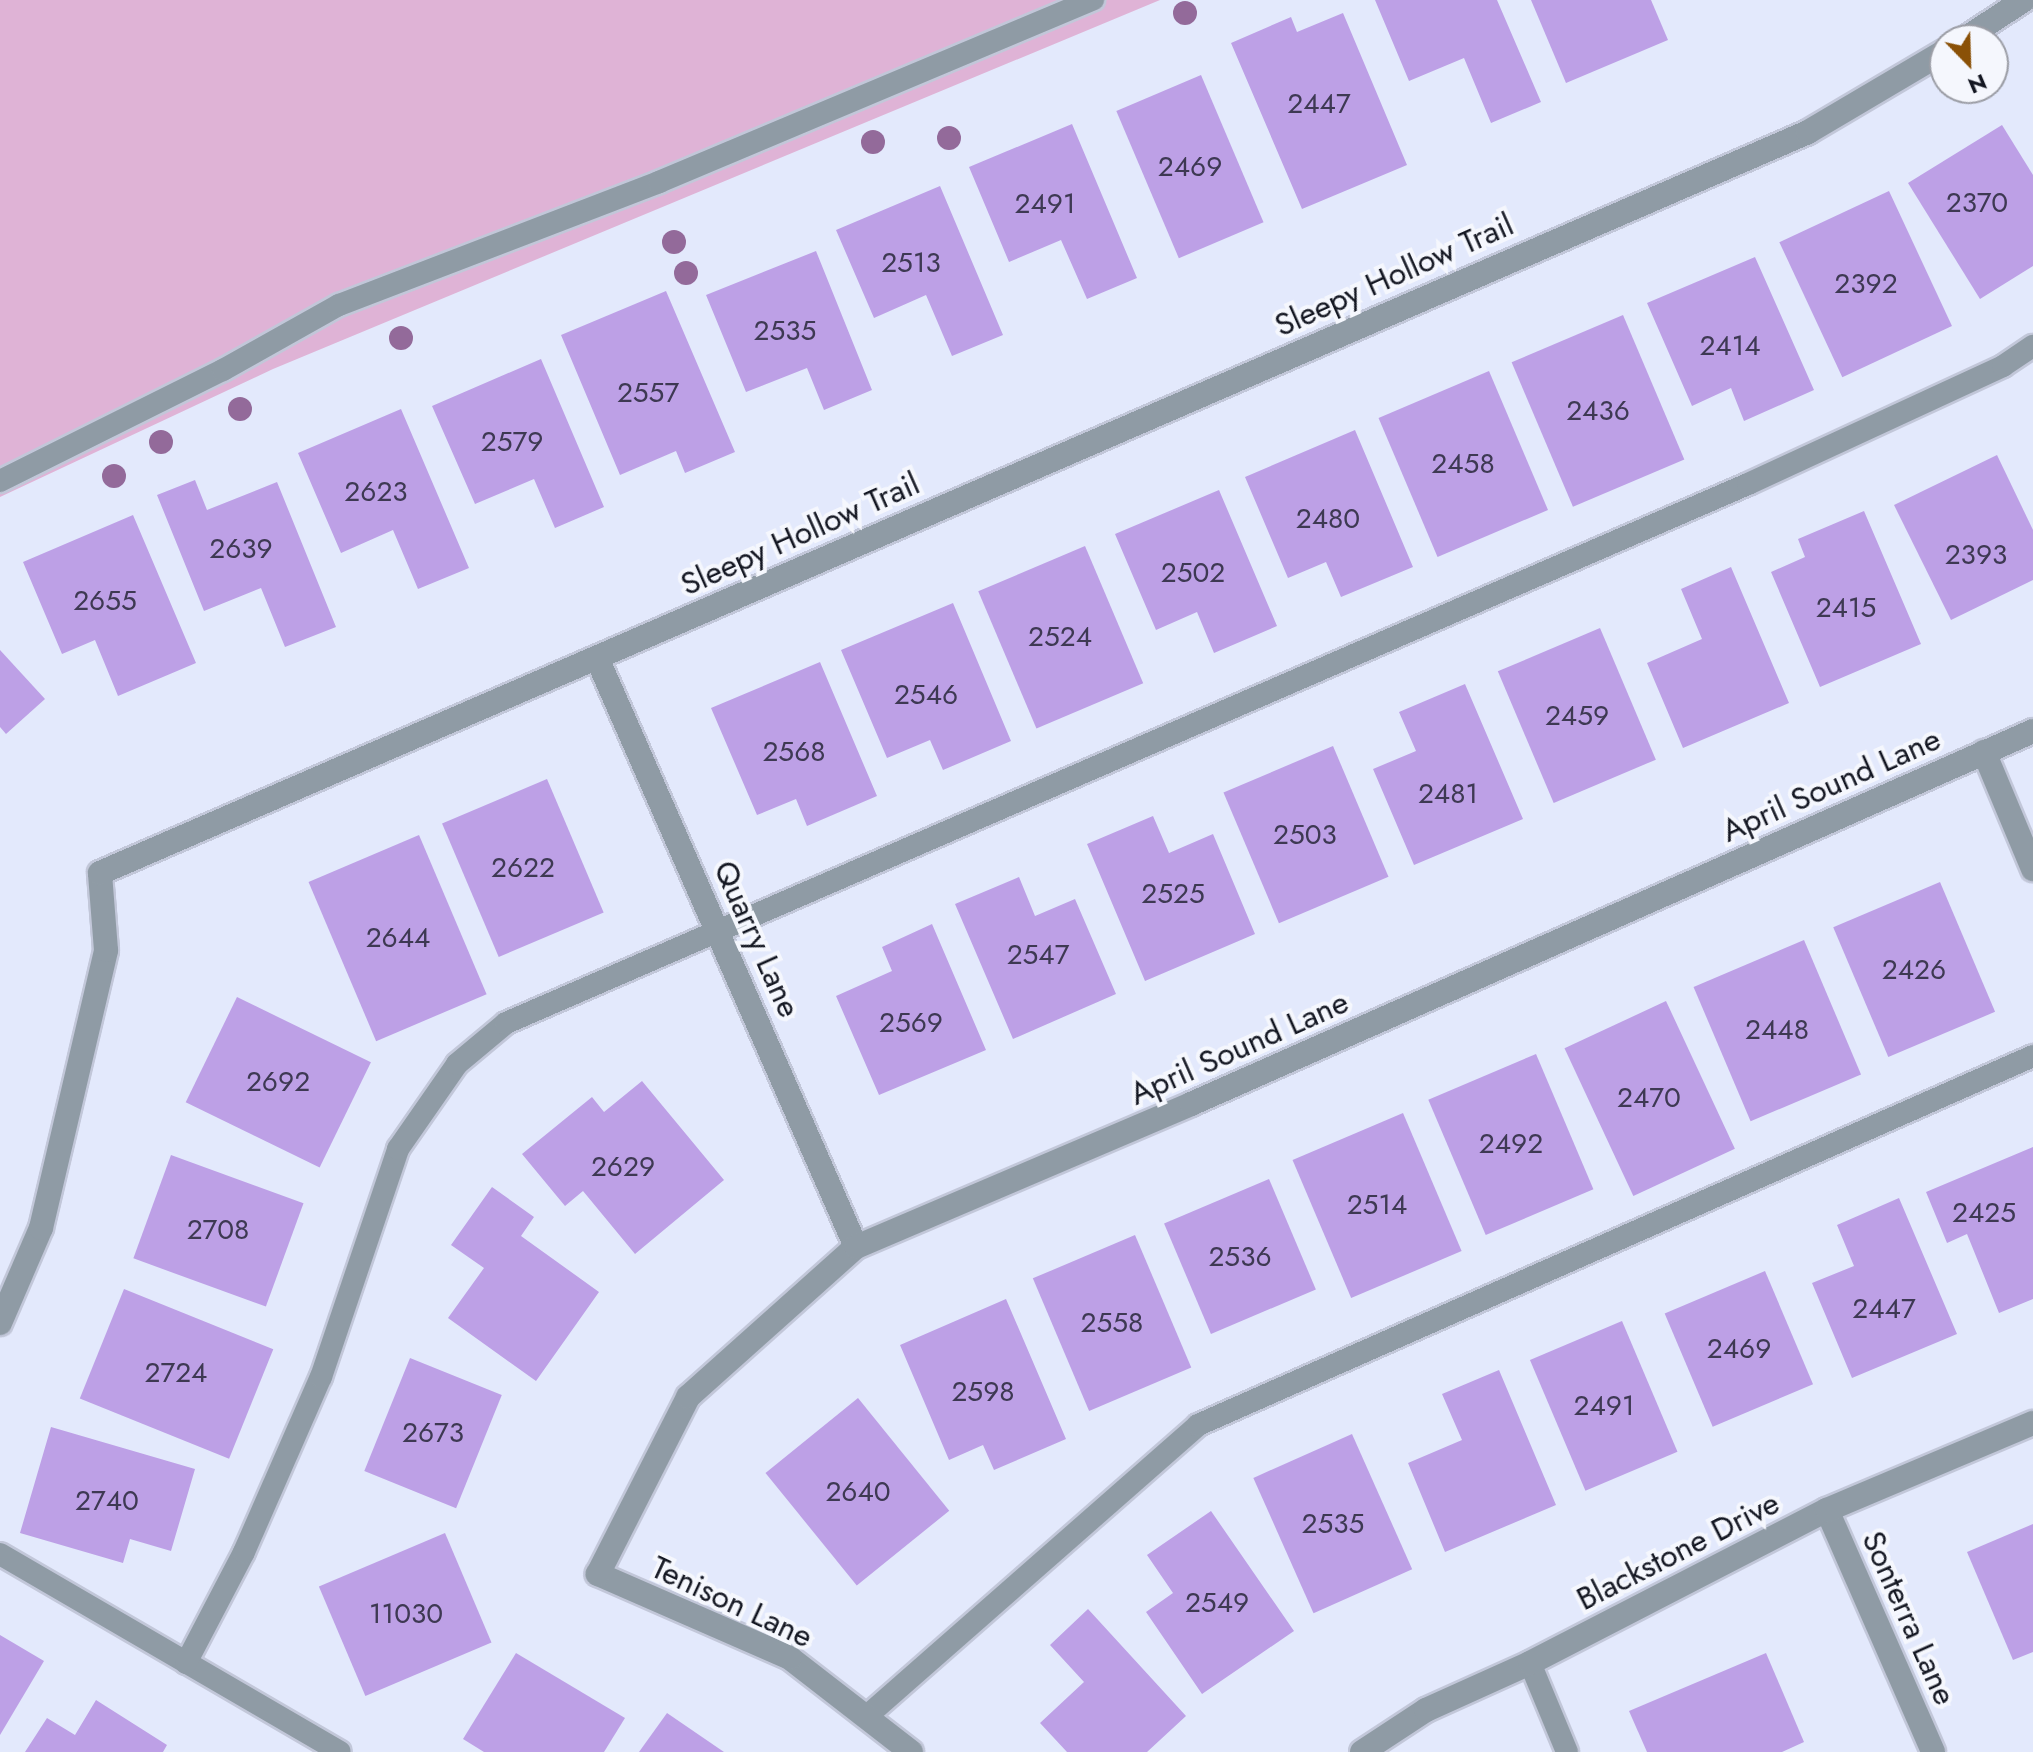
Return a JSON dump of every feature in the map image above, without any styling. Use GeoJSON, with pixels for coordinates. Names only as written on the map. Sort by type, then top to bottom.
{"type":"FeatureCollection","features":[{"type":"Feature","properties":{"kind":"street"},"geometry":{"type":"LineString","coordinates":[[1987,24],[2024,0]]}},
{"type":"Feature","properties":{"kind":"street","name":"Sleepy Hollow Trail"},"geometry":{"type":"LineString","coordinates":[[0,1323],[41,1228],[106,950],[100,873],[1808,132],[1929,60]]}},
{"type":"Feature","properties":{"kind":"street","name":"Quarry Lane"},"geometry":{"type":"LineString","coordinates":[[597,658],[856,1247]]}},
{"type":"Feature","properties":{"kind":"street","name":"April Sound Lane"},"geometry":{"type":"LineString","coordinates":[[598,1574],[688,1397],[856,1247],[1191,1104],[2033,731]]}},
{"type":"Feature","properties":{"kind":"street"},"geometry":{"type":"LineString","coordinates":[[1984,752],[2033,869]]}},
{"type":"Feature","properties":{"kind":"street","name":"Blackstone Drive"},"geometry":{"type":"LineString","coordinates":[[1362,1752],[1426,1710],[1530,1663],[1827,1510],[2033,1423]]}},
{"type":"Feature","properties":{"kind":"street","name":"Sonterra Lane"},"geometry":{"type":"LineString","coordinates":[[1827,1510],[1933,1752]]}},
{"type":"Feature","properties":{"kind":"street","name":"Tenison Lane"},"geometry":{"type":"LineString","coordinates":[[598,1574],[790,1658],[911,1752]]}},
{"type":"Feature","properties":{"kind":"lane"},"geometry":{"type":"LineString","coordinates":[[0,481],[171,398],[339,305],[630,194],[1093,0]]}},
{"type":"Feature","properties":{"kind":"lane"},"geometry":{"type":"LineString","coordinates":[[186,1663],[244,1552],[321,1377],[398,1149],[457,1064],[506,1023],[720,932],[1091,765],[1748,484],[2003,366],[2033,346]]}},
{"type":"Feature","properties":{"kind":"lane"},"geometry":{"type":"LineString","coordinates":[[867,1716],[1198,1425],[2033,1056]]}},
{"type":"Feature","properties":{"kind":"lane"},"geometry":{"type":"LineString","coordinates":[[0,1554],[340,1752]]}},
{"type":"Feature","properties":{"kind":"lane"},"geometry":{"type":"LineString","coordinates":[[1530,1663],[1567,1752]]}},
{"type":"Feature","properties":{"kind":"shaded area"},"geometry":{"type":"Polygon","coordinates":[[[0,0],[1160,0],[273,369],[0,497],[0,0]]]}},
{"type":"Feature","properties":{"kind":"building"},"geometry":{"type":"Polygon","coordinates":[[[1375,0],[1497,0],[1541,102],[1491,123],[1464,58],[1409,81],[1375,0]]]}},
{"type":"Feature","properties":{"kind":"building"},"geometry":{"type":"Polygon","coordinates":[[[1531,0],[1651,0],[1668,40],[1566,83],[1531,0]]]}},
{"type":"Feature","properties":{"kind":"building"},"geometry":{"type":"Polygon","coordinates":[[[1343,13],[1407,165],[1302,209],[1231,43],[1291,17],[1297,32],[1343,13]]]}},
{"type":"Feature","properties":{"kind":"building"},"geometry":{"type":"Polygon","coordinates":[[[1201,75],[1264,222],[1179,258],[1116,111],[1201,75]]]}},
{"type":"Feature","properties":{"kind":"building"},"geometry":{"type":"Polygon","coordinates":[[[1072,124],[1137,278],[1087,299],[1061,240],[1009,262],[969,167],[1072,124]]]}},
{"type":"Feature","properties":{"kind":"building"},"geometry":{"type":"Polygon","coordinates":[[[2002,125],[2033,175],[2033,266],[1980,299],[1908,183],[2002,125]]]}},
{"type":"Feature","properties":{"kind":"building"},"geometry":{"type":"Polygon","coordinates":[[[940,186],[1003,335],[952,356],[926,295],[874,318],[836,230],[940,186]]]}},
{"type":"Feature","properties":{"kind":"building"},"geometry":{"type":"Polygon","coordinates":[[[1889,191],[1952,326],[1842,377],[1779,242],[1889,191]]]}},
{"type":"Feature","properties":{"kind":"building"},"geometry":{"type":"Polygon","coordinates":[[[816,251],[872,390],[824,410],[807,368],[746,392],[706,295],[816,251]]]}},
{"type":"Feature","properties":{"kind":"building"},"geometry":{"type":"Polygon","coordinates":[[[1755,257],[1814,390],[1744,421],[1731,388],[1692,406],[1647,303],[1755,257]]]}},
{"type":"Feature","properties":{"kind":"building"},"geometry":{"type":"Polygon","coordinates":[[[666,291],[735,452],[685,473],[676,451],[620,475],[561,335],[666,291]]]}},
{"type":"Feature","properties":{"kind":"building"},"geometry":{"type":"Polygon","coordinates":[[[1623,315],[1684,460],[1573,507],[1512,362],[1623,315]]]}},
{"type":"Feature","properties":{"kind":"building"},"geometry":{"type":"Polygon","coordinates":[[[541,359],[604,507],[555,528],[534,479],[475,504],[432,406],[541,359]]]}},
{"type":"Feature","properties":{"kind":"building"},"geometry":{"type":"Polygon","coordinates":[[[1489,371],[1548,510],[1438,557],[1379,418],[1489,371]]]}},
{"type":"Feature","properties":{"kind":"building"},"geometry":{"type":"Polygon","coordinates":[[[401,409],[469,568],[418,589],[393,530],[341,553],[298,453],[401,409]]]}},
{"type":"Feature","properties":{"kind":"building"},"geometry":{"type":"Polygon","coordinates":[[[1355,430],[1413,567],[1341,597],[1326,562],[1288,578],[1245,477],[1355,430]]]}},
{"type":"Feature","properties":{"kind":"building"},"geometry":{"type":"Polygon","coordinates":[[[1997,455],[2033,530],[2033,580],[1951,620],[1894,505],[1997,455]]]}},
{"type":"Feature","properties":{"kind":"building"},"geometry":{"type":"Polygon","coordinates":[[[195,480],[207,510],[277,482],[336,627],[285,647],[261,588],[204,611],[157,495],[195,480]]]}},
{"type":"Feature","properties":{"kind":"building"},"geometry":{"type":"Polygon","coordinates":[[[1219,490],[1277,626],[1214,653],[1197,612],[1156,630],[1115,534],[1219,490]]]}},
{"type":"Feature","properties":{"kind":"building"},"geometry":{"type":"Polygon","coordinates":[[[1864,511],[1921,644],[1820,687],[1771,572],[1805,557],[1798,539],[1864,511]]]}},
{"type":"Feature","properties":{"kind":"building"},"geometry":{"type":"Polygon","coordinates":[[[133,515],[196,663],[118,696],[95,640],[62,654],[23,562],[133,515]]]}},
{"type":"Feature","properties":{"kind":"building"},"geometry":{"type":"Polygon","coordinates":[[[1085,546],[1143,683],[1036,728],[978,591],[1085,546]]]}},
{"type":"Feature","properties":{"kind":"building"},"geometry":{"type":"Polygon","coordinates":[[[1731,567],[1789,703],[1683,748],[1647,663],[1702,639],[1681,589],[1731,567]]]}},
{"type":"Feature","properties":{"kind":"building"},"geometry":{"type":"Polygon","coordinates":[[[953,603],[1011,741],[943,770],[930,740],[887,758],[841,650],[953,603]]]}},
{"type":"Feature","properties":{"kind":"building"},"geometry":{"type":"Polygon","coordinates":[[[1600,628],[1656,760],[1554,803],[1498,671],[1600,628]]]}},
{"type":"Feature","properties":{"kind":"building"},"geometry":{"type":"Polygon","coordinates":[[[0,650],[45,699],[6,734],[0,727],[0,650]]]}},
{"type":"Feature","properties":{"kind":"building"},"geometry":{"type":"Polygon","coordinates":[[[820,662],[877,796],[807,826],[796,799],[757,815],[711,708],[820,662]]]}},
{"type":"Feature","properties":{"kind":"building"},"geometry":{"type":"Polygon","coordinates":[[[1465,684],[1523,819],[1414,865],[1373,769],[1416,751],[1399,712],[1465,684]]]}},
{"type":"Feature","properties":{"kind":"building"},"geometry":{"type":"Polygon","coordinates":[[[1333,746],[1388,877],[1279,923],[1223,792],[1333,746]]]}},
{"type":"Feature","properties":{"kind":"building"},"geometry":{"type":"Polygon","coordinates":[[[547,779],[604,912],[499,957],[442,824],[547,779]]]}},
{"type":"Feature","properties":{"kind":"building"},"geometry":{"type":"Polygon","coordinates":[[[1153,816],[1169,853],[1213,834],[1255,934],[1145,981],[1087,844],[1153,816]]]}},
{"type":"Feature","properties":{"kind":"building"},"geometry":{"type":"Polygon","coordinates":[[[419,835],[487,994],[376,1041],[309,882],[419,835]]]}},
{"type":"Feature","properties":{"kind":"building"},"geometry":{"type":"Polygon","coordinates":[[[1019,877],[1035,916],[1075,899],[1116,994],[1013,1039],[955,904],[1019,877]]]}},
{"type":"Feature","properties":{"kind":"building"},"geometry":{"type":"Polygon","coordinates":[[[1940,882],[1995,1012],[1888,1057],[1833,927],[1940,882]]]}},
{"type":"Feature","properties":{"kind":"building"},"geometry":{"type":"Polygon","coordinates":[[[932,924],[986,1050],[879,1095],[836,996],[892,971],[882,947],[932,924]]]}},
{"type":"Feature","properties":{"kind":"building"},"geometry":{"type":"Polygon","coordinates":[[[1804,940],[1861,1074],[1751,1121],[1694,987],[1804,940]]]}},
{"type":"Feature","properties":{"kind":"building"},"geometry":{"type":"Polygon","coordinates":[[[237,997],[371,1062],[320,1167],[186,1102],[237,997]]]}},
{"type":"Feature","properties":{"kind":"building"},"geometry":{"type":"Polygon","coordinates":[[[1666,1001],[1735,1149],[1633,1196],[1564,1048],[1666,1001]]]}},
{"type":"Feature","properties":{"kind":"building"},"geometry":{"type":"Polygon","coordinates":[[[1536,1054],[1593,1189],[1486,1235],[1428,1100],[1536,1054]]]}},
{"type":"Feature","properties":{"kind":"building"},"geometry":{"type":"Polygon","coordinates":[[[642,1081],[724,1180],[635,1254],[583,1191],[565,1206],[522,1154],[592,1097],[604,1112],[642,1081]]]}},
{"type":"Feature","properties":{"kind":"building"},"geometry":{"type":"Polygon","coordinates":[[[1403,1113],[1462,1251],[1351,1298],[1293,1160],[1403,1113]]]}},
{"type":"Feature","properties":{"kind":"building"},"geometry":{"type":"Polygon","coordinates":[[[2033,1147],[2033,1299],[1999,1313],[1967,1234],[1947,1243],[1926,1192],[2033,1147]]]}},
{"type":"Feature","properties":{"kind":"building"},"geometry":{"type":"Polygon","coordinates":[[[171,1155],[303,1203],[266,1307],[133,1258],[171,1155]]]}},
{"type":"Feature","properties":{"kind":"building"},"geometry":{"type":"Polygon","coordinates":[[[1269,1179],[1316,1289],[1211,1334],[1164,1224],[1269,1179]]]}},
{"type":"Feature","properties":{"kind":"building"},"geometry":{"type":"Polygon","coordinates":[[[492,1187],[534,1217],[521,1236],[599,1292],[536,1381],[448,1318],[484,1268],[451,1245],[492,1187]]]}},
{"type":"Feature","properties":{"kind":"building"},"geometry":{"type":"Polygon","coordinates":[[[1899,1198],[1957,1334],[1852,1378],[1812,1283],[1854,1266],[1837,1225],[1899,1198]]]}},
{"type":"Feature","properties":{"kind":"building"},"geometry":{"type":"Polygon","coordinates":[[[1135,1235],[1191,1368],[1089,1411],[1033,1278],[1135,1235]]]}},
{"type":"Feature","properties":{"kind":"building"},"geometry":{"type":"Polygon","coordinates":[[[1765,1271],[1813,1384],[1713,1427],[1665,1314],[1765,1271]]]}},
{"type":"Feature","properties":{"kind":"building"},"geometry":{"type":"Polygon","coordinates":[[[124,1289],[273,1349],[229,1459],[80,1398],[124,1289]]]}},
{"type":"Feature","properties":{"kind":"building"},"geometry":{"type":"Polygon","coordinates":[[[1006,1299],[1066,1439],[994,1470],[983,1445],[949,1460],[900,1345],[1006,1299]]]}},
{"type":"Feature","properties":{"kind":"building"},"geometry":{"type":"Polygon","coordinates":[[[1622,1321],[1677,1452],[1585,1491],[1530,1360],[1622,1321]]]}},
{"type":"Feature","properties":{"kind":"building"},"geometry":{"type":"Polygon","coordinates":[[[410,1358],[502,1395],[456,1508],[364,1471],[410,1358]]]}},
{"type":"Feature","properties":{"kind":"building"},"geometry":{"type":"Polygon","coordinates":[[[1499,1370],[1556,1505],[1445,1552],[1408,1463],[1462,1440],[1442,1394],[1499,1370]]]}},
{"type":"Feature","properties":{"kind":"building"},"geometry":{"type":"Polygon","coordinates":[[[858,1398],[949,1511],[857,1586],[766,1473],[858,1398]]]}},
{"type":"Feature","properties":{"kind":"building"},"geometry":{"type":"Polygon","coordinates":[[[51,1427],[195,1469],[171,1551],[130,1539],[123,1563],[20,1533],[51,1427]]]}},
{"type":"Feature","properties":{"kind":"building"},"geometry":{"type":"Polygon","coordinates":[[[1352,1434],[1412,1569],[1314,1613],[1253,1478],[1352,1434]]]}},
{"type":"Feature","properties":{"kind":"building"},"geometry":{"type":"Polygon","coordinates":[[[1211,1511],[1294,1631],[1202,1694],[1146,1612],[1173,1593],[1147,1555],[1211,1511]]]}},
{"type":"Feature","properties":{"kind":"building"},"geometry":{"type":"Polygon","coordinates":[[[2033,1524],[2033,1652],[2013,1660],[1967,1552],[2033,1524]]]}},
{"type":"Feature","properties":{"kind":"building"},"geometry":{"type":"Polygon","coordinates":[[[445,1533],[491,1643],[365,1696],[319,1587],[445,1533]]]}},
{"type":"Feature","properties":{"kind":"building"},"geometry":{"type":"Polygon","coordinates":[[[1088,1609],[1186,1716],[1147,1752],[1067,1752],[1040,1723],[1084,1682],[1050,1645],[1088,1609]]]}},
{"type":"Feature","properties":{"kind":"building"},"geometry":{"type":"Polygon","coordinates":[[[0,1635],[44,1661],[0,1735],[0,1635]]]}},
{"type":"Feature","properties":{"kind":"building"},"geometry":{"type":"Polygon","coordinates":[[[516,1653],[625,1718],[604,1752],[484,1752],[463,1739],[516,1653]]]}},
{"type":"Feature","properties":{"kind":"building"},"geometry":{"type":"Polygon","coordinates":[[[1766,1653],[1804,1742],[1782,1752],[1647,1752],[1629,1711],[1766,1653]]]}},
{"type":"Feature","properties":{"kind":"building"},"geometry":{"type":"Polygon","coordinates":[[[96,1700],[167,1745],[163,1752],[25,1752],[47,1718],[75,1735],[96,1700]]]}},
{"type":"Feature","properties":{"kind":"building"},"geometry":{"type":"Polygon","coordinates":[[[667,1713],[724,1752],[639,1752],[667,1713]]]}}]}
